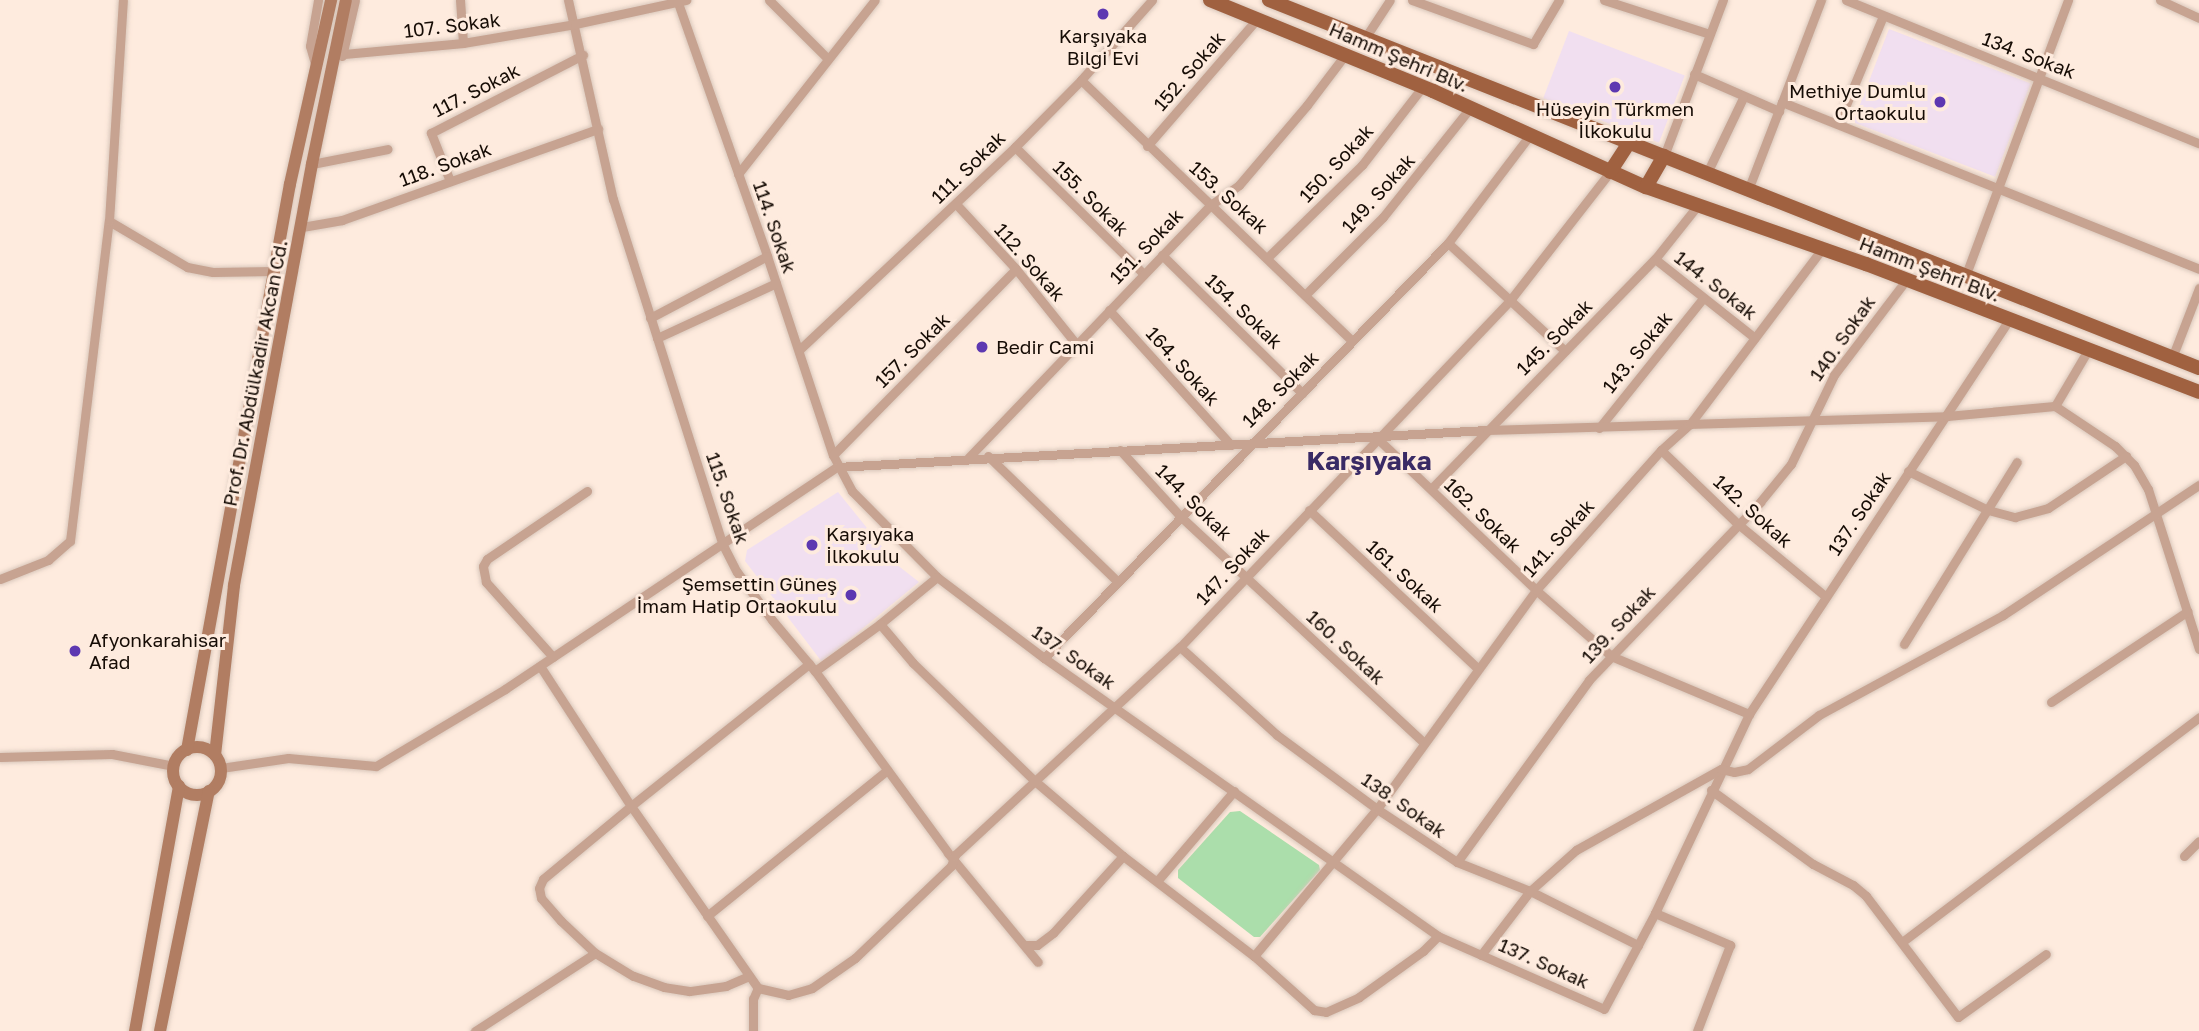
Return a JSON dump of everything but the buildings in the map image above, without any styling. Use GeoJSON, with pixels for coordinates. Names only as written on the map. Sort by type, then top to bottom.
{"type":"FeatureCollection","features":[{"type":"Feature","properties":{"kind":"main road","name":"Prof. Dr. Abdülkadir Akcan Cd."},"geometry":{"type":"LineString","coordinates":[[174,766],[187,750],[274,271],[331,0]]}},
{"type":"Feature","properties":{"kind":"main road","name":"Prof. Dr. Abdülkadir Akcan Cd."},"geometry":{"type":"LineString","coordinates":[[215,755],[234,585],[312,164],[346,0]]}},
{"type":"Feature","properties":{"kind":"main road","name":"Hamm Şehri Blv."},"geometry":{"type":"LineString","coordinates":[[1210,0],[1423,86],[1646,187],[1906,279],[2199,392]]}},
{"type":"Feature","properties":{"kind":"main road","name":"Hamm Şehri Blv."},"geometry":{"type":"LineString","coordinates":[[1269,0],[2199,368]]}},
{"type":"Feature","properties":{"kind":"main road"},"geometry":{"type":"LineString","coordinates":[[1610,172],[1630,141]]}},
{"type":"Feature","properties":{"kind":"main road"},"geometry":{"type":"LineString","coordinates":[[1646,187],[1664,156]]}},
{"type":"Feature","properties":{"kind":"main road"},"geometry":{"type":"LineString","coordinates":[[160,1031],[209,791],[219,781],[221,768],[215,755],[202,747],[187,750]]}},
{"type":"Feature","properties":{"kind":"main road"},"geometry":{"type":"LineString","coordinates":[[135,1031],[179,786],[174,766]]}},
{"type":"Feature","properties":{"kind":"main road"},"geometry":{"type":"LineString","coordinates":[[179,786],[190,794],[209,791]]}},
{"type":"Feature","properties":{"kind":"street"},"geometry":{"type":"LineString","coordinates":[[0,579],[48,560],[71,541],[109,221],[123,0]]}},
{"type":"Feature","properties":{"kind":"street"},"geometry":{"type":"LineString","coordinates":[[316,68],[310,46],[318,0]]}},
{"type":"Feature","properties":{"kind":"street"},"geometry":{"type":"LineString","coordinates":[[333,68],[344,54],[355,0]]}},
{"type":"Feature","properties":{"kind":"street"},"geometry":{"type":"LineString","coordinates":[[460,0],[463,43]]}},
{"type":"Feature","properties":{"kind":"street","name":"115. Sokak"},"geometry":{"type":"LineString","coordinates":[[569,0],[613,199],[723,545],[737,572],[954,859],[1038,962]]}},
{"type":"Feature","properties":{"kind":"street"},"geometry":{"type":"LineString","coordinates":[[769,0],[828,59]]}},
{"type":"Feature","properties":{"kind":"street"},"geometry":{"type":"LineString","coordinates":[[738,173],[876,0]]}},
{"type":"Feature","properties":{"kind":"street","name":"111. Sokak"},"geometry":{"type":"LineString","coordinates":[[799,350],[1015,147],[1081,80],[1152,0]]}},
{"type":"Feature","properties":{"kind":"street"},"geometry":{"type":"LineString","coordinates":[[1365,38],[1390,0]]}},
{"type":"Feature","properties":{"kind":"street"},"geometry":{"type":"LineString","coordinates":[[1412,0],[1532,44],[1559,0]]}},
{"type":"Feature","properties":{"kind":"street"},"geometry":{"type":"LineString","coordinates":[[1604,0],[1710,34]]}},
{"type":"Feature","properties":{"kind":"street"},"geometry":{"type":"LineString","coordinates":[[1664,156],[1723,0]]}},
{"type":"Feature","properties":{"kind":"street"},"geometry":{"type":"LineString","coordinates":[[1748,190],[1821,0]]}},
{"type":"Feature","properties":{"kind":"street","name":"134. Sokak"},"geometry":{"type":"LineString","coordinates":[[1846,0],[2199,144]]}},
{"type":"Feature","properties":{"kind":"street"},"geometry":{"type":"LineString","coordinates":[[1965,277],[2068,0]]}},
{"type":"Feature","properties":{"kind":"street"},"geometry":{"type":"LineString","coordinates":[[2160,0],[2199,18]]}},
{"type":"Feature","properties":{"kind":"street","name":"107. Sokak"},"geometry":{"type":"LineString","coordinates":[[344,54],[463,43],[575,24],[680,1]]}},
{"type":"Feature","properties":{"kind":"street","name":"114. Sokak"},"geometry":{"type":"LineString","coordinates":[[680,1],[837,467]]}},
{"type":"Feature","properties":{"kind":"street"},"geometry":{"type":"LineString","coordinates":[[1838,124],[1883,16]]}},
{"type":"Feature","properties":{"kind":"street","name":"152. Sokak"},"geometry":{"type":"LineString","coordinates":[[1147,146],[1257,19]]}},
{"type":"Feature","properties":{"kind":"street","name":"117. Sokak"},"geometry":{"type":"LineString","coordinates":[[450,181],[431,134],[583,55]]}},
{"type":"Feature","properties":{"kind":"street","name":"151. Sokak"},"geometry":{"type":"LineString","coordinates":[[968,458],[1161,255],[1212,204],[1239,185],[1307,106],[1345,55]]}},
{"type":"Feature","properties":{"kind":"street"},"geometry":{"type":"LineString","coordinates":[[1695,74],[1743,98],[1838,124],[2199,269]]}},
{"type":"Feature","properties":{"kind":"street","name":"153. Sokak"},"geometry":{"type":"LineString","coordinates":[[1081,80],[1353,341]]}},
{"type":"Feature","properties":{"kind":"street","name":"150. Sokak"},"geometry":{"type":"LineString","coordinates":[[1268,257],[1362,165],[1423,86]]}},
{"type":"Feature","properties":{"kind":"street"},"geometry":{"type":"LineString","coordinates":[[1707,173],[1743,98]]}},
{"type":"Feature","properties":{"kind":"street","name":"149. Sokak"},"geometry":{"type":"LineString","coordinates":[[1305,295],[1383,217],[1470,108]]}},
{"type":"Feature","properties":{"kind":"street","name":"118. Sokak"},"geometry":{"type":"LineString","coordinates":[[302,227],[342,220],[598,129]]}},
{"type":"Feature","properties":{"kind":"street","name":"148. Sokak"},"geometry":{"type":"LineString","coordinates":[[1044,658],[1249,444],[1448,243],[1530,135]]}},
{"type":"Feature","properties":{"kind":"street","name":"155. Sokak"},"geometry":{"type":"LineString","coordinates":[[1015,147],[1144,274]]}},
{"type":"Feature","properties":{"kind":"street"},"geometry":{"type":"LineString","coordinates":[[312,164],[388,149]]}},
{"type":"Feature","properties":{"kind":"street","name":"147. Sokak"},"geometry":{"type":"LineString","coordinates":[[758,988],[780,995],[804,991],[855,958],[951,866],[954,859],[1117,708],[1180,646],[1511,299],[1610,172]]}},
{"type":"Feature","properties":{"kind":"street","name":"112. Sokak"},"geometry":{"type":"LineString","coordinates":[[956,204],[1016,269],[1076,344]]}},
{"type":"Feature","properties":{"kind":"street","name":"145. Sokak"},"geometry":{"type":"LineString","coordinates":[[1431,489],[1655,260],[1698,205]]}},
{"type":"Feature","properties":{"kind":"street"},"geometry":{"type":"LineString","coordinates":[[109,221],[187,267],[213,272],[274,271]]}},
{"type":"Feature","properties":{"kind":"street"},"geometry":{"type":"LineString","coordinates":[[1448,243],[1565,351]]}},
{"type":"Feature","properties":{"kind":"street","name":"141. Sokak"},"geometry":{"type":"LineString","coordinates":[[1254,956],[1377,809],[1536,590],[1661,450],[1690,424],[1822,249]]}},
{"type":"Feature","properties":{"kind":"street","name":"154. Sokak"},"geometry":{"type":"LineString","coordinates":[[1161,255],[1302,393]]}},
{"type":"Feature","properties":{"kind":"street"},"geometry":{"type":"LineString","coordinates":[[650,318],[768,256]]}},
{"type":"Feature","properties":{"kind":"street","name":"144. Sokak"},"geometry":{"type":"LineString","coordinates":[[1655,260],[1755,338]]}},
{"type":"Feature","properties":{"kind":"street","name":"157. Sokak"},"geometry":{"type":"LineString","coordinates":[[833,455],[1016,269]]}},
{"type":"Feature","properties":{"kind":"street","name":"140. Sokak"},"geometry":{"type":"LineString","coordinates":[[1811,419],[1834,375],[1906,279]]}},
{"type":"Feature","properties":{"kind":"street"},"geometry":{"type":"LineString","coordinates":[[657,338],[776,283]]}},
{"type":"Feature","properties":{"kind":"street"},"geometry":{"type":"LineString","coordinates":[[2172,358],[2199,288]]}},
{"type":"Feature","properties":{"kind":"street","name":"143. Sokak"},"geometry":{"type":"LineString","coordinates":[[1599,428],[1703,298]]}},
{"type":"Feature","properties":{"kind":"street","name":"164. Sokak"},"geometry":{"type":"LineString","coordinates":[[1109,310],[1231,445]]}},
{"type":"Feature","properties":{"kind":"street","name":"137. Sokak"},"geometry":{"type":"LineString","coordinates":[[837,467],[852,491],[937,577],[1044,658],[1334,863],[1438,936],[1604,1009],[1655,913],[1749,714],[2009,320]]}},
{"type":"Feature","properties":{"kind":"street"},"geometry":{"type":"LineString","coordinates":[[2055,406],[2088,350]]}},
{"type":"Feature","properties":{"kind":"street"},"geometry":{"type":"LineString","coordinates":[[221,768],[288,758],[376,766],[540,666],[837,467],[988,456],[1377,438],[1487,430],[1947,416],[2055,406],[2106,438],[2126,456],[2148,489],[2158,512],[2199,649]]}},
{"type":"Feature","properties":{"kind":"street","name":"139. Sokak"},"geometry":{"type":"LineString","coordinates":[[1457,862],[1589,680],[1738,524],[1791,464],[1806,438],[1811,419]]}},
{"type":"Feature","properties":{"kind":"street","name":"162. Sokak"},"geometry":{"type":"LineString","coordinates":[[1377,438],[1536,590],[1611,656],[1749,714]]}},
{"type":"Feature","properties":{"kind":"street","name":"144. Sokak"},"geometry":{"type":"LineString","coordinates":[[1119,450],[1180,516],[1245,577]]}},
{"type":"Feature","properties":{"kind":"street","name":"142. Sokak"},"geometry":{"type":"LineString","coordinates":[[1661,450],[1738,524],[1825,596]]}},
{"type":"Feature","properties":{"kind":"street"},"geometry":{"type":"LineString","coordinates":[[988,456],[1118,581]]}},
{"type":"Feature","properties":{"kind":"street"},"geometry":{"type":"LineString","coordinates":[[1908,471],[1988,510],[2015,517],[2032,515],[2048,508],[2126,456]]}},
{"type":"Feature","properties":{"kind":"street"},"geometry":{"type":"LineString","coordinates":[[1904,644],[2017,462]]}},
{"type":"Feature","properties":{"kind":"street"},"geometry":{"type":"LineString","coordinates":[[1481,955],[1530,891],[1576,850],[1721,769],[1734,772],[1748,769],[1819,715],[2003,615],[2199,485]]}},
{"type":"Feature","properties":{"kind":"street"},"geometry":{"type":"LineString","coordinates":[[553,657],[486,582],[483,566],[486,559],[587,491]]}},
{"type":"Feature","properties":{"kind":"street","name":"161. Sokak"},"geometry":{"type":"LineString","coordinates":[[1309,510],[1477,668]]}},
{"type":"Feature","properties":{"kind":"street"},"geometry":{"type":"LineString","coordinates":[[749,976],[714,988],[677,989],[633,976],[595,953],[541,898],[539,885],[631,806],[812,668],[880,624],[937,577]]}},
{"type":"Feature","properties":{"kind":"street","name":"160. Sokak"},"geometry":{"type":"LineString","coordinates":[[1245,577],[1424,743]]}},
{"type":"Feature","properties":{"kind":"street"},"geometry":{"type":"LineString","coordinates":[[2051,702],[2188,611]]}},
{"type":"Feature","properties":{"kind":"street"},"geometry":{"type":"LineString","coordinates":[[880,624],[913,663],[1037,782],[1123,856],[1158,880],[1254,956],[1314,1010],[1325,1012],[1359,997],[1423,951],[1438,936]]}},
{"type":"Feature","properties":{"kind":"street","name":"138. Sokak"},"geometry":{"type":"LineString","coordinates":[[1180,646],[1277,735],[1377,809],[1457,862],[1530,891],[1638,945]]}},
{"type":"Feature","properties":{"kind":"street"},"geometry":{"type":"LineString","coordinates":[[540,666],[631,806],[758,988],[753,999],[752,1031]]}},
{"type":"Feature","properties":{"kind":"street"},"geometry":{"type":"LineString","coordinates":[[1902,942],[2199,717]]}},
{"type":"Feature","properties":{"kind":"street"},"geometry":{"type":"LineString","coordinates":[[0,757],[111,754],[174,766]]}},
{"type":"Feature","properties":{"kind":"street"},"geometry":{"type":"LineString","coordinates":[[707,916],[887,770]]}},
{"type":"Feature","properties":{"kind":"street"},"geometry":{"type":"LineString","coordinates":[[1711,790],[1812,864],[1853,884],[1866,896],[1958,1017],[2046,954]]}},
{"type":"Feature","properties":{"kind":"street"},"geometry":{"type":"LineString","coordinates":[[1158,880],[1234,791]]}},
{"type":"Feature","properties":{"kind":"street"},"geometry":{"type":"LineString","coordinates":[[2184,856],[2199,841]]}},
{"type":"Feature","properties":{"kind":"street"},"geometry":{"type":"LineString","coordinates":[[1025,945],[1037,945],[1053,933],[1123,856]]}},
{"type":"Feature","properties":{"kind":"street"},"geometry":{"type":"LineString","coordinates":[[1655,913],[1730,945],[1697,1031]]}},
{"type":"Feature","properties":{"kind":"street"},"geometry":{"type":"LineString","coordinates":[[475,1031],[595,953]]}},
{"type":"Feature","properties":{"kind":"shaded area","name":"Methiye Dumlu Ortaokulu"},"geometry":{"type":"Polygon","coordinates":[[[1889,29],[2031,83],[1995,177],[1853,122],[1889,29]]]}},
{"type":"Feature","properties":{"kind":"shaded area","name":"Hüseyin Türkmen İlkokulu"},"geometry":{"type":"Polygon","coordinates":[[[1569,31],[1685,75],[1659,143],[1543,98],[1569,31]]]}},
{"type":"Feature","properties":{"kind":"shaded area"},"geometry":{"type":"Polygon","coordinates":[[[838,492],[896,564],[919,582],[822,662],[745,561],[747,550],[838,492]]]}},
{"type":"Feature","properties":{"kind":"green space"},"geometry":{"type":"Polygon","coordinates":[[[1240,811],[1319,865],[1320,870],[1260,937],[1254,937],[1178,878],[1178,870],[1230,812],[1240,811]]]}},
{"type":"Feature","properties":{"kind":"place","name":"Karşıyaka Bilgi Evi"},"geometry":{"type":"Point","coordinates":[1103,14]}},
{"type":"Feature","properties":{"kind":"place","name":"Hüseyin Türkmen İlkokulu"},"geometry":{"type":"Point","coordinates":[1615,87]}},
{"type":"Feature","properties":{"kind":"place","name":"Methiye Dumlu Ortaokulu"},"geometry":{"type":"Point","coordinates":[1940,102]}},
{"type":"Feature","properties":{"kind":"place","name":"Bedir Cami"},"geometry":{"type":"Point","coordinates":[982,347]}},
{"type":"Feature","properties":{"kind":"place","name":"Karşıyaka İlkokulu"},"geometry":{"type":"Point","coordinates":[812,545]}},
{"type":"Feature","properties":{"kind":"place","name":"Şemsettin Güneş İmam Hatip Ortaokulu"},"geometry":{"type":"Point","coordinates":[851,595]}},
{"type":"Feature","properties":{"kind":"place","name":"Afyonkarahisar Afad"},"geometry":{"type":"Point","coordinates":[75,651]}},
{"type":"Feature","properties":{"kind":"district","name":"Karşıyaka"},"geometry":{"type":"Point","coordinates":[1369,461]}}]}
